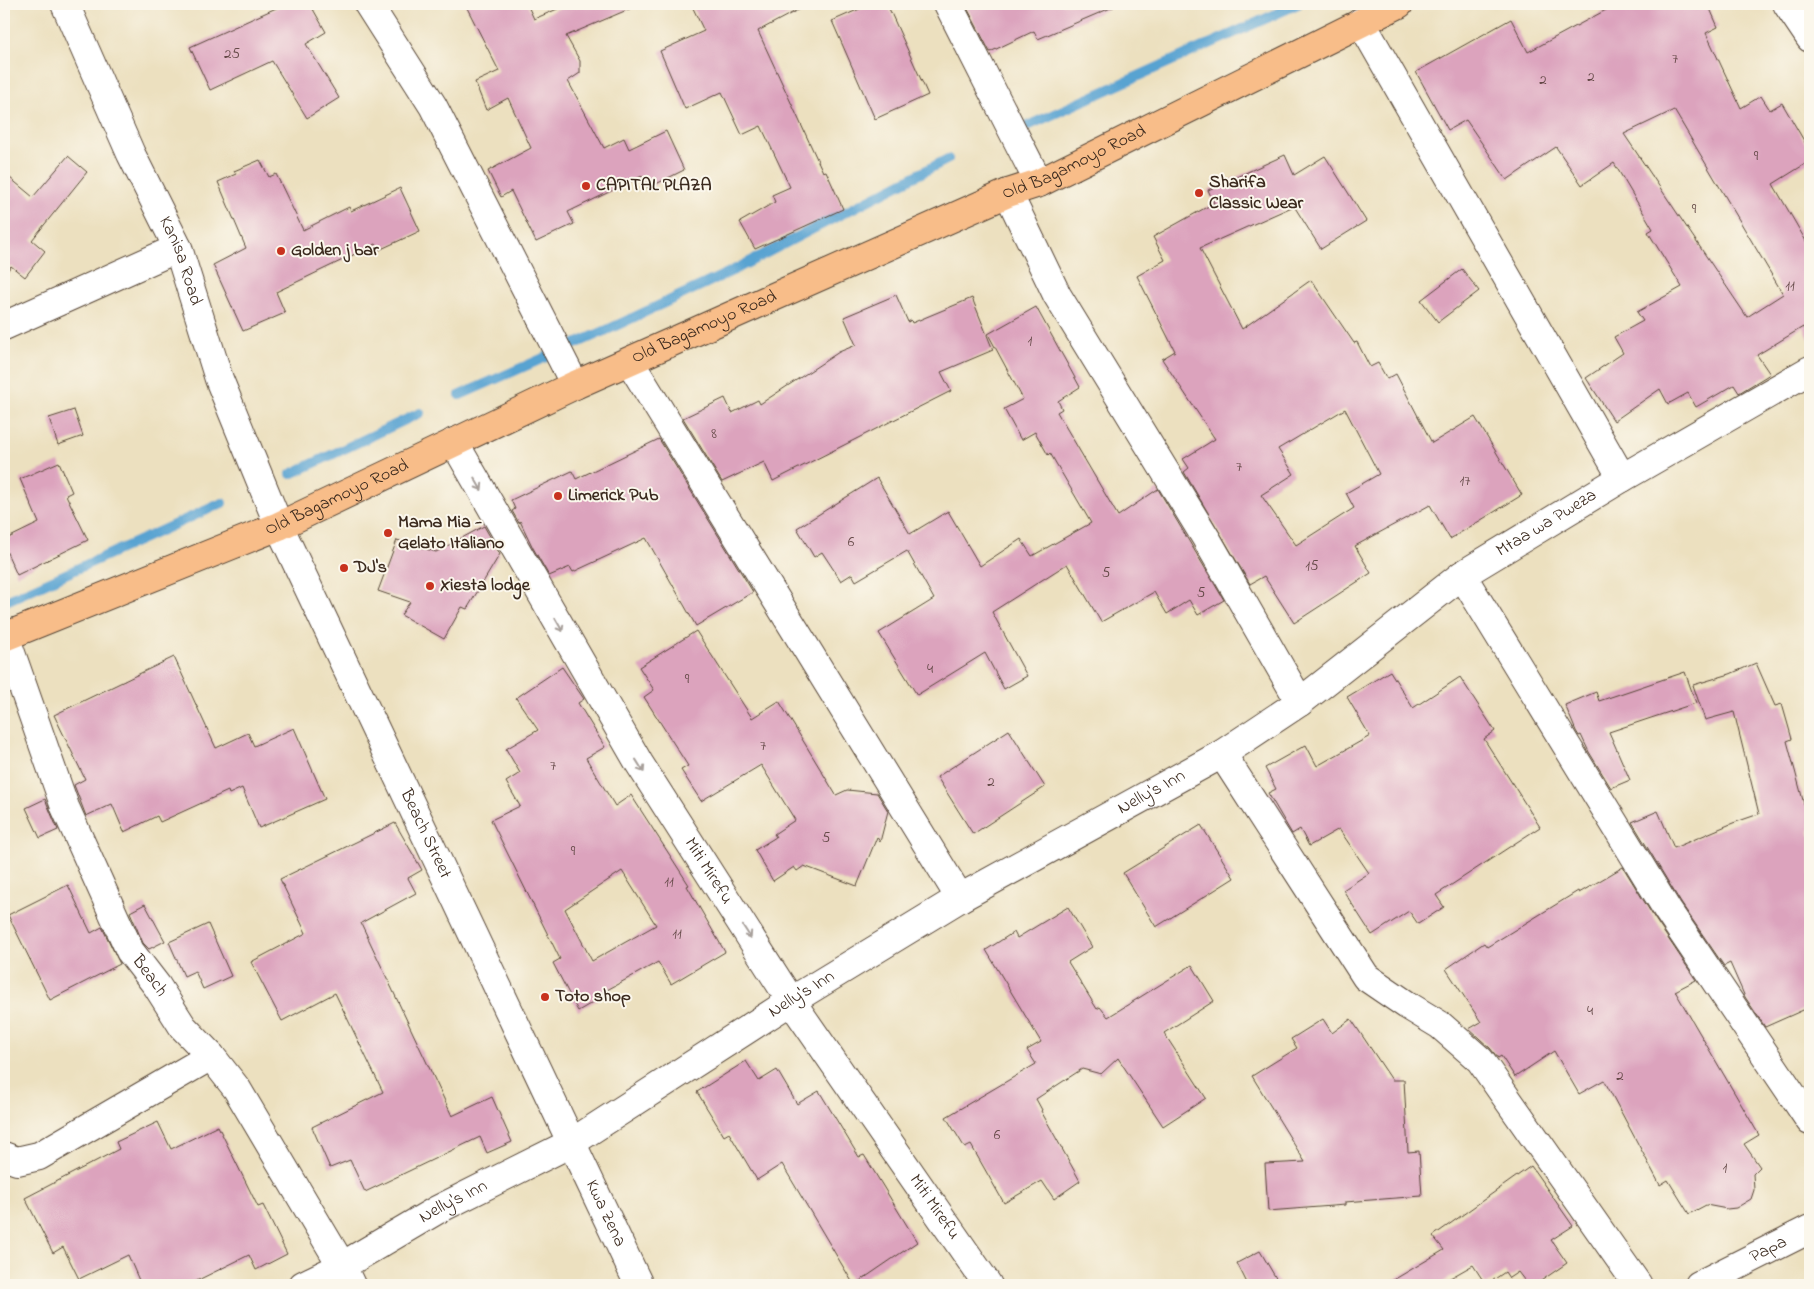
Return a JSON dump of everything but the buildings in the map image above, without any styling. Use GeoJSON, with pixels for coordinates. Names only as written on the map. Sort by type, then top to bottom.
{"type":"FeatureCollection","features":[{"type":"Feature","properties":{"kind":"main road","name":"Old Bagamoyo Road"},"geometry":{"type":"LineString","coordinates":[[4,635],[279,526],[575,385],[1008,193],[1039,183],[1398,4]]}},
{"type":"Feature","properties":{"kind":"street","name":"Kanisa Road"},"geometry":{"type":"LineString","coordinates":[[65,4],[131,154],[178,248],[219,379],[279,526]]}},
{"type":"Feature","properties":{"kind":"street"},"geometry":{"type":"LineString","coordinates":[[368,4],[433,106],[575,385]]}},
{"type":"Feature","properties":{"kind":"street"},"geometry":{"type":"LineString","coordinates":[[948,4],[1039,183]]}},
{"type":"Feature","properties":{"kind":"street"},"geometry":{"type":"LineString","coordinates":[[1787,4],[1810,38]]}},
{"type":"Feature","properties":{"kind":"street"},"geometry":{"type":"LineString","coordinates":[[1361,22],[1622,478]]}},
{"type":"Feature","properties":{"kind":"street"},"geometry":{"type":"LineString","coordinates":[[1008,193],[1057,295],[1206,538],[1300,702]]}},
{"type":"Feature","properties":{"kind":"street"},"geometry":{"type":"LineString","coordinates":[[4,326],[178,248]]}},
{"type":"Feature","properties":{"kind":"street"},"geometry":{"type":"LineString","coordinates":[[630,362],[960,898]]}},
{"type":"Feature","properties":{"kind":"street","name":"Mtaa wa Pweza"},"geometry":{"type":"LineString","coordinates":[[1300,702],[1462,575],[1622,478],[1810,370]]}},
{"type":"Feature","properties":{"kind":"street","name":"Miti Mirefu"},"geometry":{"type":"LineString","coordinates":[[454,442],[638,763],[791,1002],[988,1285]]}},
{"type":"Feature","properties":{"kind":"street","name":"Beach Street"},"geometry":{"type":"LineString","coordinates":[[279,526],[571,1143]]}},
{"type":"Feature","properties":{"kind":"street"},"geometry":{"type":"LineString","coordinates":[[1462,575],[1668,911],[1810,1120]]}},
{"type":"Feature","properties":{"kind":"street","name":"Beach"},"geometry":{"type":"LineString","coordinates":[[4,635],[65,807],[130,951],[157,986],[183,1027],[211,1056],[237,1089],[346,1276]]}},
{"type":"Feature","properties":{"kind":"street","name":"Nelly's Inn"},"geometry":{"type":"LineString","coordinates":[[303,1285],[346,1276],[437,1210],[571,1143],[791,1002],[960,898],[1222,754],[1300,702]]}},
{"type":"Feature","properties":{"kind":"street"},"geometry":{"type":"LineString","coordinates":[[1222,754],[1366,977],[1407,1006],[1440,1025],[1480,1060],[1638,1285]]}},
{"type":"Feature","properties":{"kind":"street"},"geometry":{"type":"LineString","coordinates":[[4,1156],[17,1161],[39,1156],[211,1056]]}},
{"type":"Feature","properties":{"kind":"street","name":"Kwa Zena"},"geometry":{"type":"LineString","coordinates":[[571,1143],[639,1285]]}},
{"type":"Feature","properties":{"kind":"street","name":"Papa"},"geometry":{"type":"LineString","coordinates":[[1699,1285],[1810,1229]]}},
{"type":"Feature","properties":{"kind":"waterway"},"geometry":{"type":"LineString","coordinates":[[1014,132],[1298,4]]}},
{"type":"Feature","properties":{"kind":"waterway"},"geometry":{"type":"LineString","coordinates":[[460,395],[609,329],[732,271],[948,159]]}},
{"type":"Feature","properties":{"kind":"waterway"},"geometry":{"type":"LineString","coordinates":[[291,474],[420,413]]}},
{"type":"Feature","properties":{"kind":"waterway"},"geometry":{"type":"LineString","coordinates":[[4,602],[222,503]]}},
{"type":"Feature","properties":{"kind":"place","name":"CAPITAL PLAZA"},"geometry":{"type":"Point","coordinates":[586,186]}},
{"type":"Feature","properties":{"kind":"place","name":"Sharifa Classic Wear"},"geometry":{"type":"Point","coordinates":[1199,193]}},
{"type":"Feature","properties":{"kind":"place","name":"Golden j bar"},"geometry":{"type":"Point","coordinates":[281,251]}},
{"type":"Feature","properties":{"kind":"place","name":"Limerick Pub"},"geometry":{"type":"Point","coordinates":[558,496]}},
{"type":"Feature","properties":{"kind":"place","name":"Mama Mia - Gelato Italiano"},"geometry":{"type":"Point","coordinates":[388,533]}},
{"type":"Feature","properties":{"kind":"place","name":"DJ's"},"geometry":{"type":"Point","coordinates":[344,568]}},
{"type":"Feature","properties":{"kind":"place","name":"Xiesta lodge"},"geometry":{"type":"Point","coordinates":[430,586]}},
{"type":"Feature","properties":{"kind":"place","name":"Toto shop"},"geometry":{"type":"Point","coordinates":[545,997]}}]}
